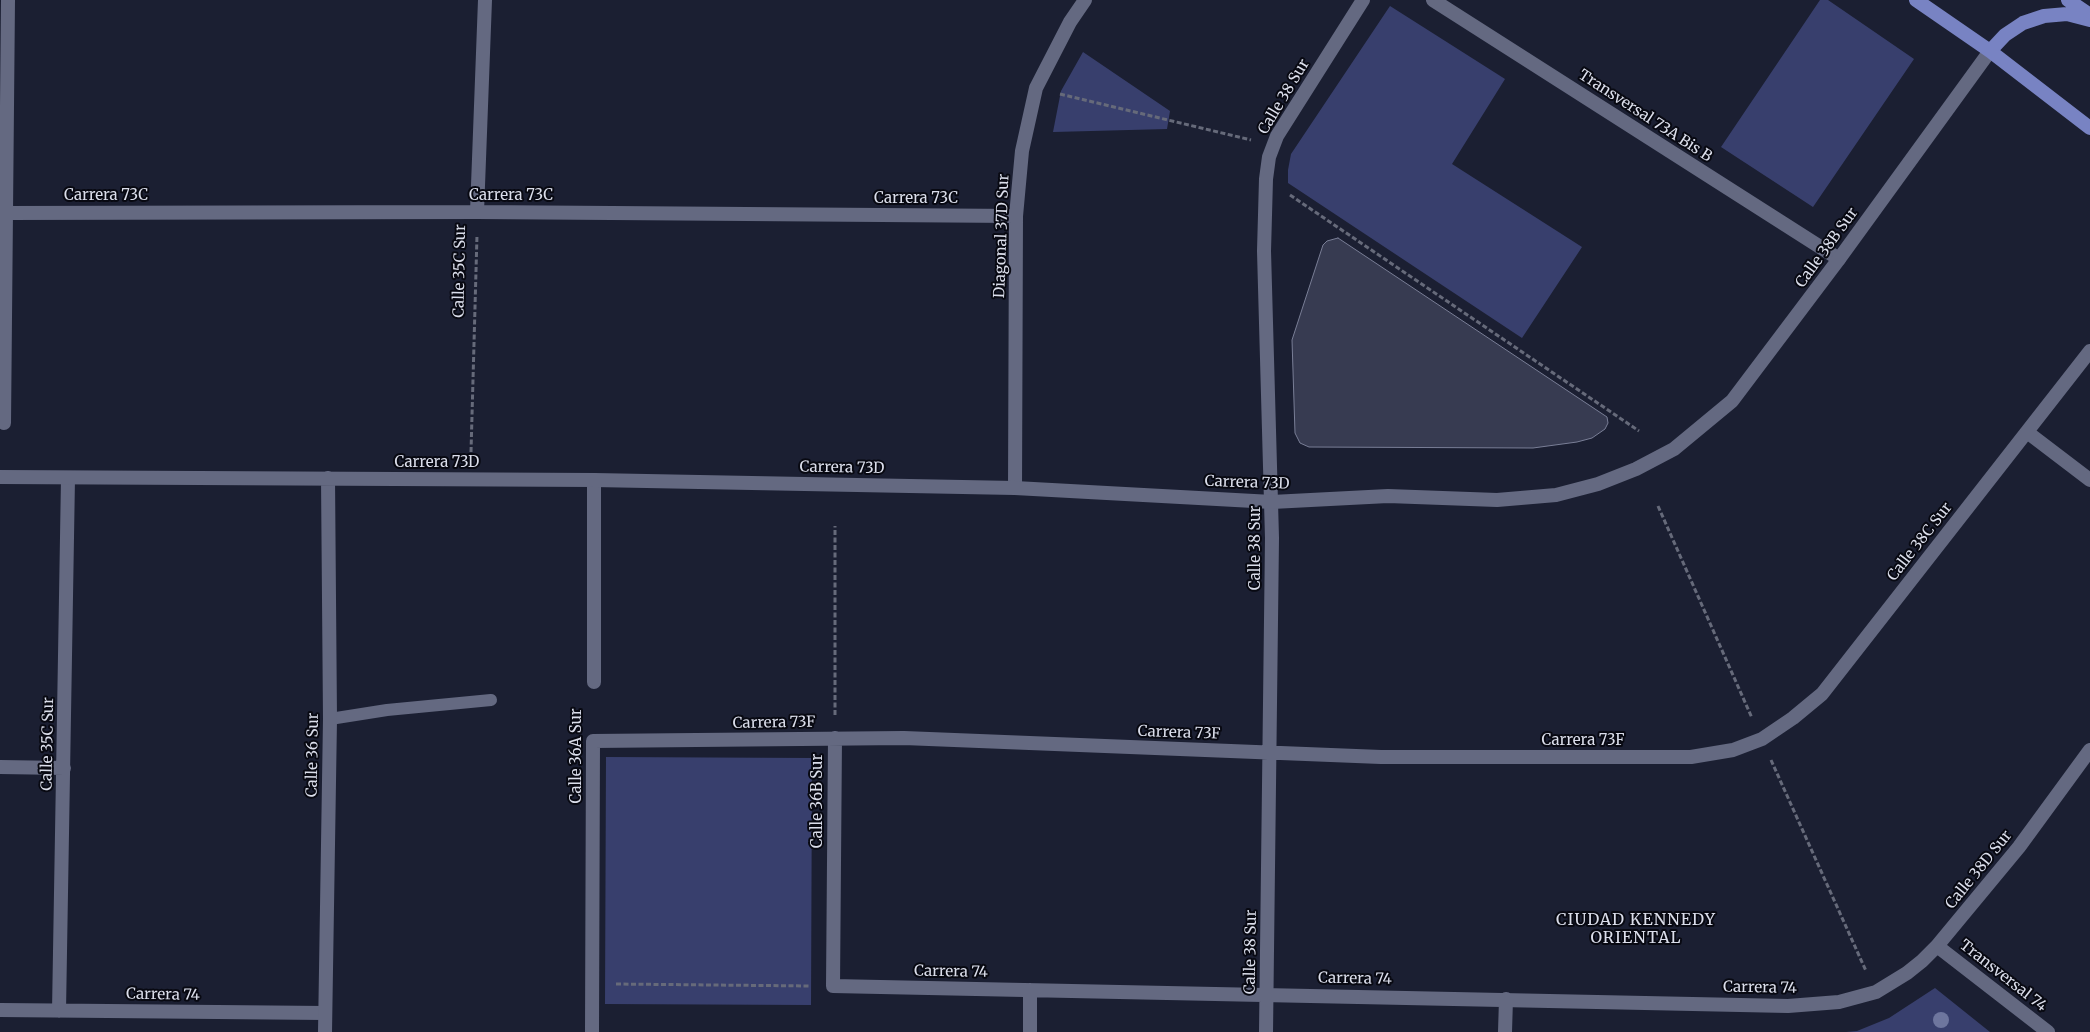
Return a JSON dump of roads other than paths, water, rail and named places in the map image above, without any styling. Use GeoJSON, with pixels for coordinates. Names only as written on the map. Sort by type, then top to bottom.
{"type":"FeatureCollection","features":[{"type":"Feature","properties":{"kind":"main road"},"geometry":{"type":"LineString","coordinates":[[1916,0],[1990,51],[2090,128]]}},
{"type":"Feature","properties":{"kind":"main road"},"geometry":{"type":"LineString","coordinates":[[2068,0],[2090,15]]}},
{"type":"Feature","properties":{"kind":"main road"},"geometry":{"type":"LineString","coordinates":[[1990,51],[2005,35],[2023,22],[2044,16],[2067,14],[2090,20]]}},
{"type":"Feature","properties":{"kind":"street"},"geometry":{"type":"LineString","coordinates":[[4,423],[8,0]]}},
{"type":"Feature","properties":{"kind":"street","name":"Calle 35C Sur"},"geometry":{"type":"LineString","coordinates":[[477,212],[485,0]]}},
{"type":"Feature","properties":{"kind":"street","name":"Diagonal 37D Sur"},"geometry":{"type":"LineString","coordinates":[[1014,488],[1016,216],[1022,151],[1036,88],[1070,22],[1085,0]]}},
{"type":"Feature","properties":{"kind":"street","name":"Calle 38 Sur"},"geometry":{"type":"LineString","coordinates":[[1266,1032],[1272,502],[1264,251],[1266,179],[1269,157],[1281,130],[1363,0]]}},
{"type":"Feature","properties":{"kind":"street","name":"Transversal 73A Bis B"},"geometry":{"type":"LineString","coordinates":[[1433,0],[1839,259]]}},
{"type":"Feature","properties":{"kind":"street","name":"Calle 38B Sur"},"geometry":{"type":"LineString","coordinates":[[1674,449],[1732,401],[1839,259],[1990,51]]}},
{"type":"Feature","properties":{"kind":"street","name":"Carrera 73C"},"geometry":{"type":"LineString","coordinates":[[6,213],[477,212],[1016,216]]}},
{"type":"Feature","properties":{"kind":"street","name":"Calle 38C Sur"},"geometry":{"type":"LineString","coordinates":[[1762,739],[1793,718],[1822,694],[2090,351]]}},
{"type":"Feature","properties":{"kind":"street"},"geometry":{"type":"LineString","coordinates":[[2027,432],[2090,480]]}},
{"type":"Feature","properties":{"kind":"street","name":"Carrera 73D"},"geometry":{"type":"LineString","coordinates":[[0,477],[594,480],[1014,488],[1272,502],[1388,496],[1498,500],[1556,495],[1598,484],[1674,449]]}},
{"type":"Feature","properties":{"kind":"street","name":"Calle 35C Sur"},"geometry":{"type":"LineString","coordinates":[[60,1010],[68,478]]}},
{"type":"Feature","properties":{"kind":"street","name":"Calle 36 Sur"},"geometry":{"type":"LineString","coordinates":[[325,1032],[330,719],[328,478]]}},
{"type":"Feature","properties":{"kind":"street"},"geometry":{"type":"LineString","coordinates":[[594,480],[594,682]]}},
{"type":"Feature","properties":{"kind":"street","name":"Calle 36B Sur"},"geometry":{"type":"LineString","coordinates":[[833,986],[835,738]]}},
{"type":"Feature","properties":{"kind":"street","name":"Carrera 73F"},"geometry":{"type":"LineString","coordinates":[[593,741],[904,738],[1381,757],[1691,757],[1733,750],[1762,739]]}},
{"type":"Feature","properties":{"kind":"street","name":"Calle 36A Sur"},"geometry":{"type":"LineString","coordinates":[[592,1032],[593,741]]}},
{"type":"Feature","properties":{"kind":"street","name":"Calle 38D Sur"},"geometry":{"type":"LineString","coordinates":[[1876,992],[1907,973],[1937,946],[2086,766],[2090,750]]}},
{"type":"Feature","properties":{"kind":"street"},"geometry":{"type":"LineString","coordinates":[[0,767],[64,768]]}},
{"type":"Feature","properties":{"kind":"street","name":"Transversal 74"},"geometry":{"type":"LineString","coordinates":[[1937,946],[2048,1032]]}},
{"type":"Feature","properties":{"kind":"street","name":"Carrera 74"},"geometry":{"type":"LineString","coordinates":[[833,986],[1788,1006],[1839,1002],[1876,992]]}},
{"type":"Feature","properties":{"kind":"street"},"geometry":{"type":"LineString","coordinates":[[1030,990],[1030,1032]]}},
{"type":"Feature","properties":{"kind":"street"},"geometry":{"type":"LineString","coordinates":[[1505,1032],[1506,999]]}},
{"type":"Feature","properties":{"kind":"street","name":"Carrera 74"},"geometry":{"type":"LineString","coordinates":[[0,1010],[325,1013]]}},
{"type":"Feature","properties":{"kind":"lane"},"geometry":{"type":"LineString","coordinates":[[330,719],[387,710],[491,700]]}},
{"type":"Feature","properties":{"kind":"district","name":"CIUDAD KENNEDY ORIENTAL"},"geometry":{"type":"Point","coordinates":[1636,929]}}]}
